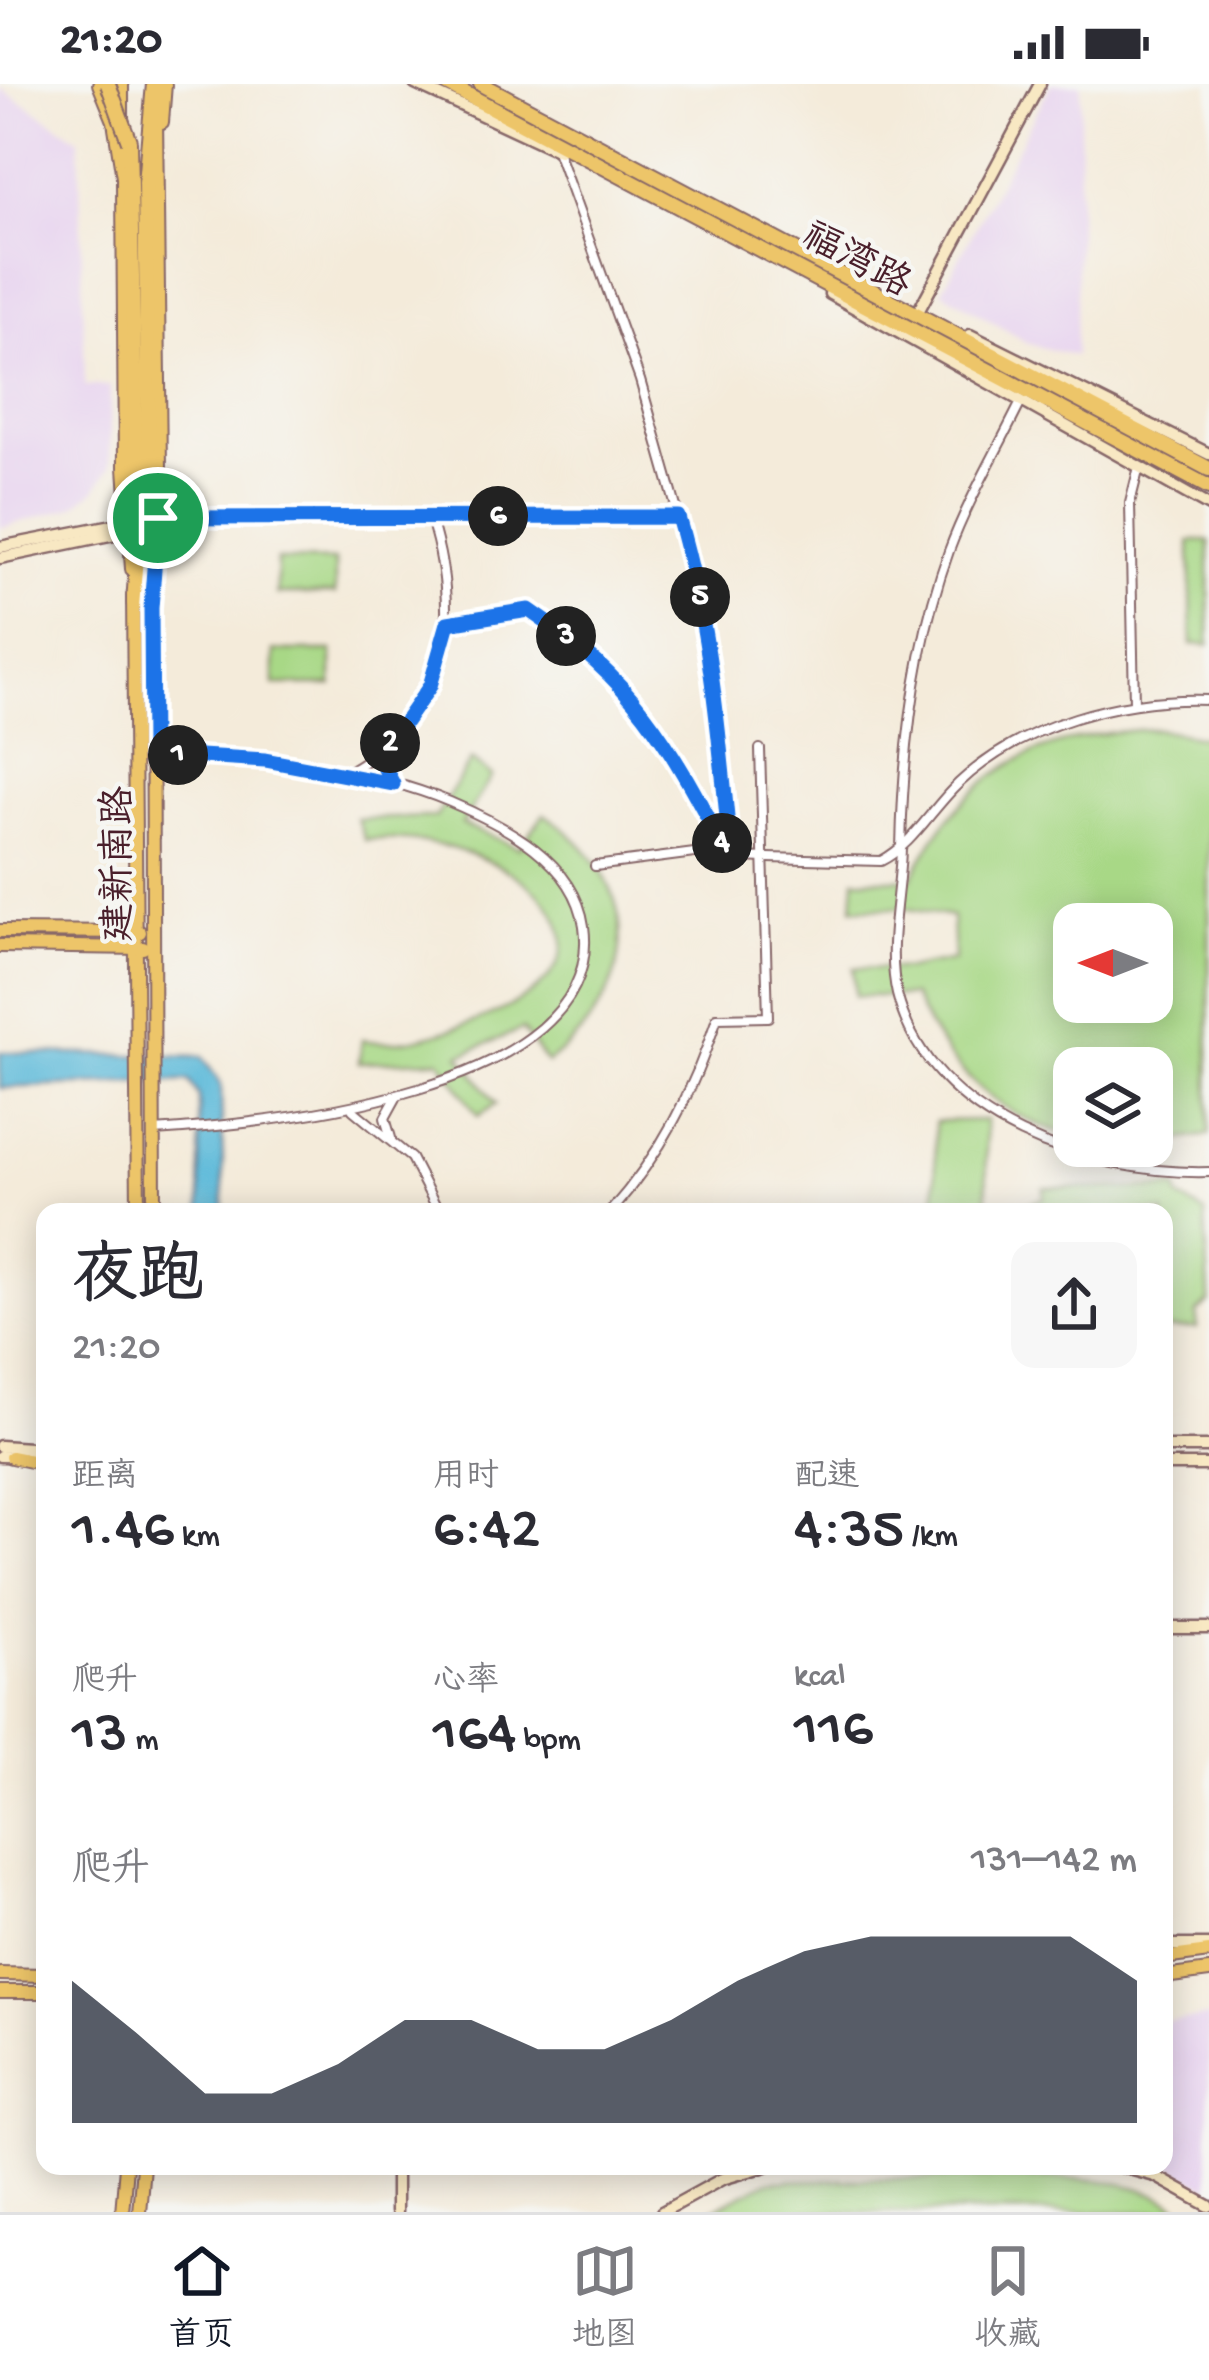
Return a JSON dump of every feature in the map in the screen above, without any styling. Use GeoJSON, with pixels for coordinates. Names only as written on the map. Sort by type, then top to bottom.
{"type":"FeatureCollection","features":[{"type":"Feature","properties":{"kind":"highway"},"geometry":{"type":"LineString","coordinates":[[108,84],[129,141],[134,182],[138,549],[134,603]]}},
{"type":"Feature","properties":{"kind":"highway"},"geometry":{"type":"LineString","coordinates":[[151,608],[145,183],[155,84]]}},
{"type":"Feature","properties":{"kind":"highway"},"geometry":{"type":"LineString","coordinates":[[447,84],[476,90]]}},
{"type":"Feature","properties":{"kind":"highway","name":"福湾路"},"geometry":{"type":"LineString","coordinates":[[476,90],[1209,469]]}},
{"type":"Feature","properties":{"kind":"highway","name":"福湾路"},"geometry":{"type":"LineString","coordinates":[[476,90],[1209,487]]}},
{"type":"Feature","properties":{"kind":"main road"},"geometry":{"type":"LineString","coordinates":[[99,84],[114,121],[124,184]]}},
{"type":"Feature","properties":{"kind":"main road","name":"建新南路"},"geometry":{"type":"LineString","coordinates":[[122,84],[134,603],[138,1203]]}},
{"type":"Feature","properties":{"kind":"main road","name":"建新南路"},"geometry":{"type":"LineString","coordinates":[[154,1203],[155,84]]}},
{"type":"Feature","properties":{"kind":"main road"},"geometry":{"type":"LineString","coordinates":[[157,171],[165,84]]}},
{"type":"Feature","properties":{"kind":"main road"},"geometry":{"type":"LineString","coordinates":[[416,84],[557,149],[1209,506]]}},
{"type":"Feature","properties":{"kind":"main road"},"geometry":{"type":"LineString","coordinates":[[492,84],[919,310],[1209,454]]}},
{"type":"Feature","properties":{"kind":"main road"},"geometry":{"type":"LineString","coordinates":[[919,310],[1040,84]]}},
{"type":"Feature","properties":{"kind":"main road"},"geometry":{"type":"LineString","coordinates":[[0,547],[129,526]]}},
{"type":"Feature","properties":{"kind":"main road"},"geometry":{"type":"LineString","coordinates":[[0,559],[129,526]]}},
{"type":"Feature","properties":{"kind":"main road"},"geometry":{"type":"LineString","coordinates":[[0,931],[153,932]]}},
{"type":"Feature","properties":{"kind":"main road"},"geometry":{"type":"LineString","coordinates":[[0,946],[153,948]]}},
{"type":"Feature","properties":{"kind":"main road"},"geometry":{"type":"LineString","coordinates":[[1173,1447],[1209,1447]]}},
{"type":"Feature","properties":{"kind":"main road"},"geometry":{"type":"LineString","coordinates":[[4,1453],[36,1455]]}},
{"type":"Feature","properties":{"kind":"main road"},"geometry":{"type":"LineString","coordinates":[[1173,1466],[1209,1465]]}},
{"type":"Feature","properties":{"kind":"main road"},"geometry":{"type":"LineString","coordinates":[[1173,1628],[1209,1628]]}},
{"type":"Feature","properties":{"kind":"main road"},"geometry":{"type":"LineString","coordinates":[[1173,1946],[1209,1949]]}},
{"type":"Feature","properties":{"kind":"main road"},"geometry":{"type":"LineString","coordinates":[[1173,1956],[1209,1949]]}},
{"type":"Feature","properties":{"kind":"main road"},"geometry":{"type":"LineString","coordinates":[[1173,1977],[1209,1971]]}},
{"type":"Feature","properties":{"kind":"main road"},"geometry":{"type":"LineString","coordinates":[[0,1974],[36,1975]]}},
{"type":"Feature","properties":{"kind":"main road"},"geometry":{"type":"LineString","coordinates":[[0,1992],[36,1992]]}},
{"type":"Feature","properties":{"kind":"main road"},"geometry":{"type":"LineString","coordinates":[[122,2212],[125,2175]]}},
{"type":"Feature","properties":{"kind":"main road"},"geometry":{"type":"LineString","coordinates":[[139,2212],[142,2175]]}},
{"type":"Feature","properties":{"kind":"main road"},"geometry":{"type":"LineString","coordinates":[[396,2175],[396,2212]]}},
{"type":"Feature","properties":{"kind":"main road"},"geometry":{"type":"LineString","coordinates":[[662,2212],[727,2175]]}},
{"type":"Feature","properties":{"kind":"main road"},"geometry":{"type":"LineString","coordinates":[[1149,2175],[1209,2206]]}},
{"type":"Feature","properties":{"kind":"street"},"geometry":{"type":"LineString","coordinates":[[557,149],[640,380],[697,580],[715,684],[729,839],[725,850]]}},
{"type":"Feature","properties":{"kind":"street"},"geometry":{"type":"LineString","coordinates":[[1021,402],[950,548],[933,602],[901,790],[896,987],[907,1021],[940,1071],[1006,1124],[1063,1150],[1137,1169],[1209,1172]]}},
{"type":"Feature","properties":{"kind":"street"},"geometry":{"type":"LineString","coordinates":[[1134,704],[1130,503],[1139,467]]}},
{"type":"Feature","properties":{"kind":"street"},"geometry":{"type":"LineString","coordinates":[[393,784],[383,765],[390,742],[430,686],[448,623],[447,579],[430,516]]}},
{"type":"Feature","properties":{"kind":"street"},"geometry":{"type":"LineString","coordinates":[[158,518],[678,517]]}},
{"type":"Feature","properties":{"kind":"street"},"geometry":{"type":"LineString","coordinates":[[448,623],[529,610],[580,645],[622,682],[658,730],[728,855],[880,861],[901,851],[945,796],[995,756],[1047,729],[1134,704],[1209,700]]}},
{"type":"Feature","properties":{"kind":"street"},"geometry":{"type":"LineString","coordinates":[[346,773],[390,742]]}},
{"type":"Feature","properties":{"kind":"street"},"geometry":{"type":"LineString","coordinates":[[617,1203],[674,1127],[695,1084],[717,1018],[768,1018],[760,748]]}},
{"type":"Feature","properties":{"kind":"street"},"geometry":{"type":"LineString","coordinates":[[152,753],[346,773],[447,801],[530,845],[576,895],[585,936],[578,976],[545,1020],[472,1069],[352,1109],[243,1125],[154,1131]]}},
{"type":"Feature","properties":{"kind":"street"},"geometry":{"type":"LineString","coordinates":[[595,866],[725,850]]}},
{"type":"Feature","properties":{"kind":"street"},"geometry":{"type":"LineString","coordinates":[[392,1139],[385,1118],[397,1097]]}},
{"type":"Feature","properties":{"kind":"street"},"geometry":{"type":"LineString","coordinates":[[352,1109],[411,1158],[434,1203]]}},
{"type":"Feature","properties":{"kind":"shaded area"},"geometry":{"type":"Polygon","coordinates":[[[1051,84],[1081,84],[1075,356],[1029,344],[942,291],[1051,84]]]}},
{"type":"Feature","properties":{"kind":"shaded area"},"geometry":{"type":"Polygon","coordinates":[[[0,88],[79,139],[85,386],[110,386],[110,467],[95,490],[73,507],[0,528],[0,88]]]}},
{"type":"Feature","properties":{"kind":"shaded area"},"geometry":{"type":"Polygon","coordinates":[[[1209,2017],[1209,2188],[1173,2167],[1173,2021],[1209,2017]]]}},
{"type":"Feature","properties":{"kind":"green space"},"geometry":{"type":"Polygon","coordinates":[[[1190,541],[1209,541],[1209,645],[1192,644],[1190,541]]]}},
{"type":"Feature","properties":{"kind":"green space"},"geometry":{"type":"Polygon","coordinates":[[[277,560],[335,561],[335,594],[277,594],[277,560]]]}},
{"type":"Feature","properties":{"kind":"green space"},"geometry":{"type":"Polygon","coordinates":[[[274,651],[332,651],[332,685],[274,685],[274,651]]]}},
{"type":"Feature","properties":{"kind":"green space"},"geometry":{"type":"Polygon","coordinates":[[[1157,729],[1209,738],[1209,1135],[1173,1141],[1173,1047],[1053,1047],[1053,1130],[1021,1117],[977,1085],[941,1044],[913,996],[855,996],[853,968],[907,969],[954,960],[952,917],[904,908],[853,908],[855,879],[911,879],[955,810],[981,785],[1041,749],[1076,739],[1157,729]]]}},
{"type":"Feature","properties":{"kind":"green space"},"geometry":{"type":"Polygon","coordinates":[[[471,760],[492,776],[462,824],[519,848],[544,814],[578,841],[602,872],[616,904],[620,937],[616,970],[602,1003],[579,1034],[547,1063],[522,1029],[460,1055],[496,1104],[478,1116],[440,1060],[359,1062],[362,1040],[400,1041],[461,1026],[524,998],[556,966],[562,934],[546,903],[514,875],[470,854],[419,841],[365,840],[357,819],[436,817],[471,760]]]}},
{"type":"Feature","properties":{"kind":"green space"},"geometry":{"type":"Polygon","coordinates":[[[986,1120],[987,1203],[936,1203],[935,1121],[986,1120]]]}},
{"type":"Feature","properties":{"kind":"green space"},"geometry":{"type":"Polygon","coordinates":[[[1044,1188],[1177,1188],[1179,1198],[1205,1213],[1209,1302],[1197,1312],[1197,1328],[1173,1329],[1173,1203],[1031,1203],[1044,1198],[1044,1188]]]}},
{"type":"Feature","properties":{"kind":"green space"},"geometry":{"type":"Polygon","coordinates":[[[994,2177],[1119,2183],[1142,2189],[1185,2212],[708,2212],[769,2181],[994,2177]]]}},
{"type":"Feature","properties":{"kind":"water"},"geometry":{"type":"Polygon","coordinates":[[[0,1052],[202,1057],[221,1084],[224,1203],[201,1203],[199,1097],[189,1081],[0,1088],[0,1052]]]}},
{"type":"Feature","properties":{"kind":"route"},"geometry":{"type":"LineString","coordinates":[[678,517],[697,580],[715,684],[729,839],[725,850],[658,730],[622,682],[529,610],[496,611],[448,623],[430,686],[418,710],[385,751],[383,765],[393,784],[265,760],[152,753],[151,608],[158,518],[678,517]]}}]}
